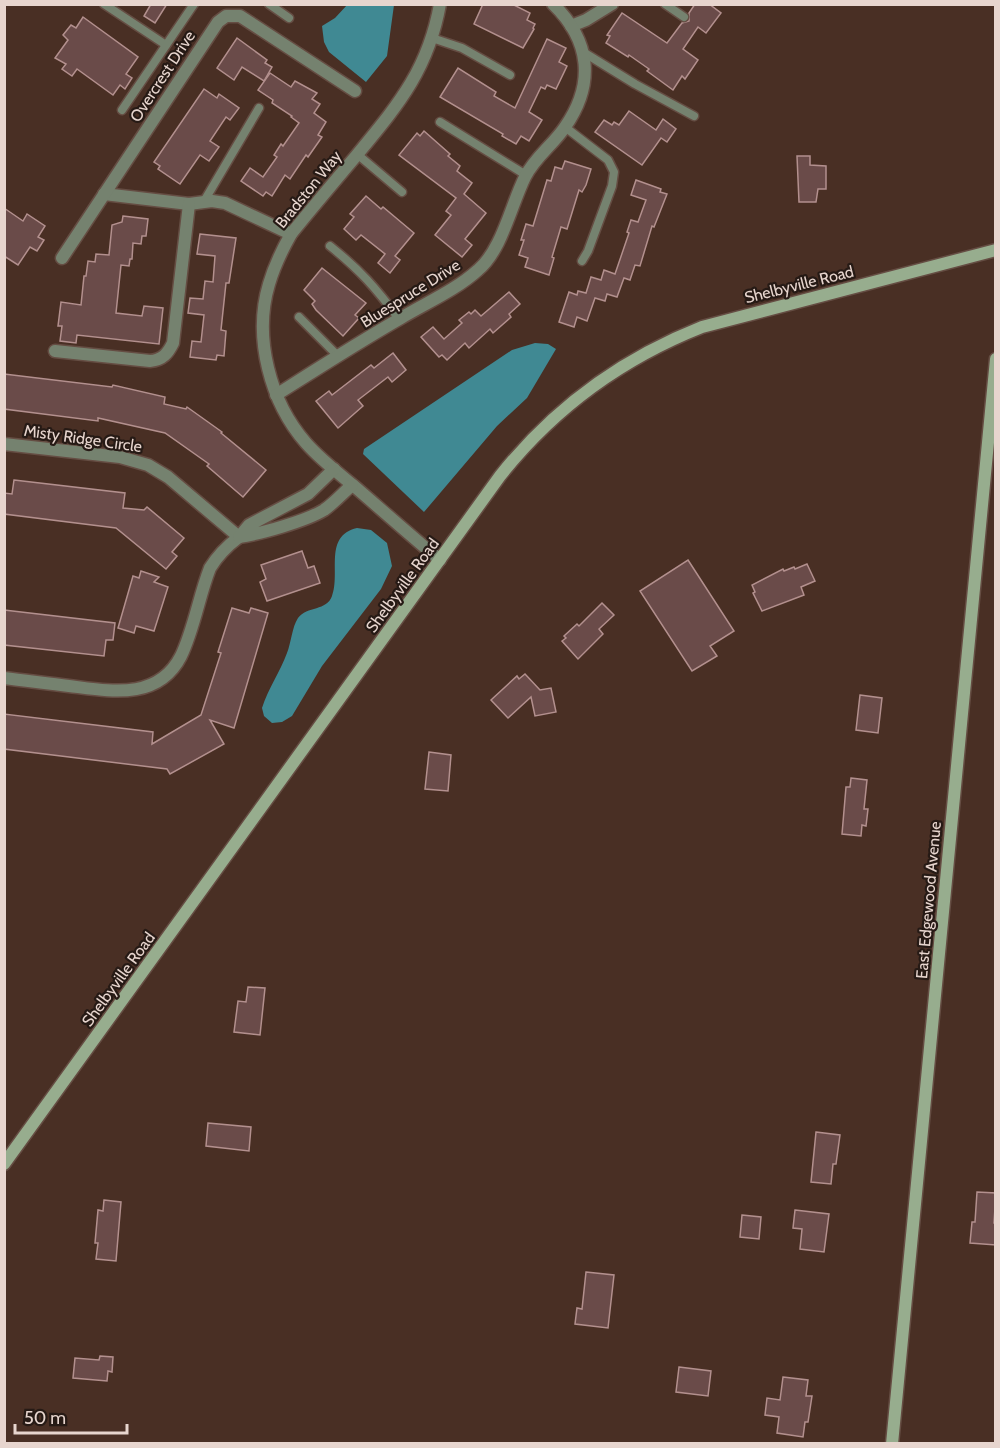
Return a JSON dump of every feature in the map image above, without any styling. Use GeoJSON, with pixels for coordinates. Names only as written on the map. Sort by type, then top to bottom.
{"type":"FeatureCollection","features":[{"type":"Feature","properties":{"kind":"main road","name":"Shelbyville Road"},"geometry":{"type":"LineString","coordinates":[[4,1164],[500,476],[537,435],[577,398],[622,366],[675,339],[715,323],[996,250]]}},
{"type":"Feature","properties":{"kind":"main road","name":"East Edgewood Avenue"},"geometry":{"type":"LineString","coordinates":[[892,1443],[996,359]]}},
{"type":"Feature","properties":{"kind":"street","name":"Bradston Way"},"geometry":{"type":"LineString","coordinates":[[440,4],[432,38],[408,91],[291,234],[277,261],[268,287],[263,321],[264,348],[276,395],[297,432],[334,469],[440,560]]}},
{"type":"Feature","properties":{"kind":"street","name":"Bluespruce Drive"},"geometry":{"type":"LineString","coordinates":[[276,395],[444,294],[479,270],[492,254],[526,175],[541,153],[565,127],[584,84],[586,67],[583,52],[571,26],[553,4]]}},
{"type":"Feature","properties":{"kind":"street"},"geometry":{"type":"LineString","coordinates":[[571,26],[586,20],[612,4]]}},
{"type":"Feature","properties":{"kind":"street","name":"Overcrest Drive"},"geometry":{"type":"LineString","coordinates":[[62,258],[218,22],[226,16],[240,16],[355,91]]}},
{"type":"Feature","properties":{"kind":"street"},"geometry":{"type":"LineString","coordinates":[[104,194],[189,204],[212,201],[229,204],[291,234]]}},
{"type":"Feature","properties":{"kind":"street"},"geometry":{"type":"LineString","coordinates":[[55,351],[150,361],[164,356],[173,343],[189,204]]}},
{"type":"Feature","properties":{"kind":"street","name":"Misty Ridge Circle"},"geometry":{"type":"LineString","coordinates":[[4,444],[120,457],[148,465],[168,477],[239,537]]}},
{"type":"Feature","properties":{"kind":"street"},"geometry":{"type":"LineString","coordinates":[[4,678],[122,692],[153,683],[168,673],[178,659],[210,568],[219,555],[249,525],[308,494],[334,469]]}},
{"type":"Feature","properties":{"kind":"street"},"geometry":{"type":"LineString","coordinates":[[239,537],[253,535],[312,515],[325,509],[352,485]]}},
{"type":"Feature","properties":{"kind":"lane"},"geometry":{"type":"LineString","coordinates":[[104,4],[166,45]]}},
{"type":"Feature","properties":{"kind":"lane"},"geometry":{"type":"LineString","coordinates":[[122,110],[194,4]]}},
{"type":"Feature","properties":{"kind":"lane"},"geometry":{"type":"LineString","coordinates":[[269,4],[289,18]]}},
{"type":"Feature","properties":{"kind":"lane"},"geometry":{"type":"LineString","coordinates":[[665,4],[684,17]]}},
{"type":"Feature","properties":{"kind":"lane"},"geometry":{"type":"LineString","coordinates":[[432,38],[462,48],[510,75]]}},
{"type":"Feature","properties":{"kind":"lane"},"geometry":{"type":"LineString","coordinates":[[583,52],[634,84],[694,116]]}},
{"type":"Feature","properties":{"kind":"lane"},"geometry":{"type":"LineString","coordinates":[[203,203],[259,108]]}},
{"type":"Feature","properties":{"kind":"lane"},"geometry":{"type":"LineString","coordinates":[[440,122],[526,175]]}},
{"type":"Feature","properties":{"kind":"lane"},"geometry":{"type":"LineString","coordinates":[[565,127],[608,160],[614,172],[608,197],[582,261]]}},
{"type":"Feature","properties":{"kind":"lane"},"geometry":{"type":"LineString","coordinates":[[357,154],[402,192]]}},
{"type":"Feature","properties":{"kind":"lane"},"geometry":{"type":"LineString","coordinates":[[330,246],[358,268],[399,319]]}},
{"type":"Feature","properties":{"kind":"lane"},"geometry":{"type":"LineString","coordinates":[[299,317],[339,357]]}},
{"type":"Feature","properties":{"kind":"water"},"geometry":{"type":"Polygon","coordinates":[[[348,4],[394,5],[387,56],[366,82],[329,52],[324,42],[322,26],[335,18],[348,4]]]}},
{"type":"Feature","properties":{"kind":"water"},"geometry":{"type":"Polygon","coordinates":[[[535,343],[548,344],[556,349],[527,398],[497,426],[424,512],[363,454],[364,449],[512,350],[535,343]]]}},
{"type":"Feature","properties":{"kind":"water"},"geometry":{"type":"Polygon","coordinates":[[[357,528],[371,530],[387,543],[392,566],[381,589],[322,666],[292,716],[282,722],[272,723],[264,716],[262,708],[287,653],[296,622],[302,614],[329,601],[334,587],[335,556],[340,539],[347,532],[357,528]]]}},
{"type":"Feature","properties":{"kind":"building"},"geometry":{"type":"Polygon","coordinates":[[[151,4],[167,4],[155,23],[144,16],[151,4]]]}},
{"type":"Feature","properties":{"kind":"building"},"geometry":{"type":"Polygon","coordinates":[[[483,4],[512,4],[530,13],[527,20],[535,24],[534,29],[523,48],[474,24],[483,4]]]}},
{"type":"Feature","properties":{"kind":"building"},"geometry":{"type":"Polygon","coordinates":[[[695,4],[709,4],[721,13],[706,33],[698,27],[683,49],[698,60],[685,79],[682,76],[673,90],[647,71],[649,69],[606,43],[610,36],[607,35],[622,13],[667,43],[682,23],[689,21],[689,13],[695,4]]]}},
{"type":"Feature","properties":{"kind":"building"},"geometry":{"type":"Polygon","coordinates":[[[83,17],[138,57],[126,74],[132,78],[125,89],[120,85],[113,95],[77,69],[72,76],[62,69],[66,64],[55,58],[68,40],[63,35],[71,25],[76,28],[83,17]]]}},
{"type":"Feature","properties":{"kind":"building"},"geometry":{"type":"Polygon","coordinates":[[[237,38],[267,60],[265,63],[272,67],[264,81],[242,67],[234,80],[217,68],[237,38]]]}},
{"type":"Feature","properties":{"kind":"building"},"geometry":{"type":"Polygon","coordinates":[[[547,39],[566,48],[559,62],[567,66],[556,89],[547,85],[545,89],[541,87],[529,112],[542,120],[529,141],[521,136],[516,144],[440,97],[458,68],[496,92],[494,96],[515,108],[547,39]]]}},
{"type":"Feature","properties":{"kind":"building"},"geometry":{"type":"Polygon","coordinates":[[[270,73],[291,87],[295,81],[317,93],[312,99],[320,104],[314,113],[326,122],[318,135],[322,137],[308,157],[306,155],[290,179],[285,175],[272,196],[266,192],[263,196],[241,181],[250,168],[263,177],[277,157],[274,155],[281,144],[283,146],[299,123],[258,90],[270,73]]]}},
{"type":"Feature","properties":{"kind":"building"},"geometry":{"type":"Polygon","coordinates":[[[204,89],[217,98],[219,94],[239,108],[230,120],[226,117],[210,141],[219,147],[209,161],[200,155],[180,184],[158,169],[160,166],[154,162],[204,89]]]}},
{"type":"Feature","properties":{"kind":"building"},"geometry":{"type":"Polygon","coordinates":[[[629,111],[656,130],[663,119],[676,129],[667,142],[661,138],[642,165],[595,132],[604,120],[612,125],[614,122],[619,125],[629,111]]]}},
{"type":"Feature","properties":{"kind":"building"},"geometry":{"type":"Polygon","coordinates":[[[424,131],[460,166],[457,171],[472,183],[464,194],[486,213],[465,239],[472,245],[462,257],[435,235],[451,215],[446,211],[456,198],[399,155],[417,133],[420,136],[424,131]]]}},
{"type":"Feature","properties":{"kind":"building"},"geometry":{"type":"Polygon","coordinates":[[[797,156],[810,156],[810,165],[826,166],[826,189],[818,189],[816,202],[799,202],[797,156]]]}},
{"type":"Feature","properties":{"kind":"building"},"geometry":{"type":"Polygon","coordinates":[[[565,161],[591,169],[582,192],[579,190],[567,229],[561,227],[549,275],[525,267],[528,258],[519,255],[524,240],[521,240],[526,224],[533,226],[547,180],[551,181],[555,167],[562,169],[565,161]]]}},
{"type":"Feature","properties":{"kind":"building"},"geometry":{"type":"Polygon","coordinates":[[[636,180],[661,189],[660,192],[667,194],[654,227],[652,226],[640,266],[635,265],[630,280],[624,278],[617,297],[607,294],[605,301],[595,298],[587,321],[577,317],[574,327],[559,322],[569,292],[577,295],[578,291],[586,293],[591,277],[601,280],[604,270],[615,274],[631,220],[638,222],[646,200],[631,195],[636,180]]]}},
{"type":"Feature","properties":{"kind":"building"},"geometry":{"type":"Polygon","coordinates":[[[366,196],[414,233],[395,256],[400,260],[390,273],[378,263],[385,254],[361,235],[356,240],[344,229],[354,217],[350,214],[366,196]]]}},
{"type":"Feature","properties":{"kind":"building"},"geometry":{"type":"Polygon","coordinates":[[[4,208],[23,221],[27,214],[45,226],[38,237],[44,240],[37,251],[30,247],[18,265],[4,256],[4,208]]]}},
{"type":"Feature","properties":{"kind":"building"},"geometry":{"type":"Polygon","coordinates":[[[123,216],[148,219],[146,236],[142,236],[141,244],[133,243],[129,266],[121,265],[116,313],[142,316],[144,306],[163,308],[159,344],[77,335],[76,343],[60,341],[62,326],[58,326],[61,302],[81,305],[88,261],[95,262],[96,254],[109,255],[112,225],[122,222],[123,216]]]}},
{"type":"Feature","properties":{"kind":"building"},"geometry":{"type":"Polygon","coordinates":[[[200,234],[236,238],[229,283],[226,283],[221,330],[226,331],[224,356],[217,355],[216,360],[190,357],[192,341],[201,342],[204,315],[188,313],[190,298],[203,299],[205,281],[213,282],[215,256],[197,254],[200,234]]]}},
{"type":"Feature","properties":{"kind":"building"},"geometry":{"type":"Polygon","coordinates":[[[322,268],[366,303],[355,315],[359,318],[343,336],[316,310],[312,304],[315,301],[304,290],[322,268]]]}},
{"type":"Feature","properties":{"kind":"building"},"geometry":{"type":"Polygon","coordinates":[[[509,292],[520,304],[509,314],[511,317],[493,333],[490,329],[469,348],[465,343],[447,360],[442,355],[439,357],[421,337],[433,327],[444,339],[462,323],[459,320],[469,312],[471,314],[475,310],[481,316],[509,292]]]}},
{"type":"Feature","properties":{"kind":"building"},"geometry":{"type":"Polygon","coordinates":[[[393,353],[406,370],[392,382],[388,377],[358,400],[363,406],[338,428],[316,401],[329,391],[332,395],[371,365],[374,368],[393,353]]]}},
{"type":"Feature","properties":{"kind":"building"},"geometry":{"type":"Polygon","coordinates":[[[4,374],[112,387],[113,385],[165,397],[164,404],[186,409],[187,407],[222,432],[266,470],[243,497],[207,466],[209,464],[165,433],[98,418],[98,421],[4,409],[4,374]]]}},
{"type":"Feature","properties":{"kind":"building"},"geometry":{"type":"Polygon","coordinates":[[[14,480],[125,493],[123,508],[144,510],[147,507],[184,538],[172,552],[177,556],[166,569],[116,528],[4,514],[4,493],[12,494],[14,480]]]}},
{"type":"Feature","properties":{"kind":"building"},"geometry":{"type":"Polygon","coordinates":[[[302,551],[308,568],[314,566],[320,583],[267,601],[260,582],[266,579],[261,565],[302,551]]]}},
{"type":"Feature","properties":{"kind":"building"},"geometry":{"type":"Polygon","coordinates":[[[688,560],[734,631],[710,646],[717,656],[692,671],[640,591],[688,560]]]}},
{"type":"Feature","properties":{"kind":"building"},"geometry":{"type":"Polygon","coordinates":[[[807,564],[815,581],[801,587],[804,595],[762,611],[753,593],[755,592],[752,585],[783,569],[784,571],[794,567],[795,569],[807,564]]]}},
{"type":"Feature","properties":{"kind":"building"},"geometry":{"type":"Polygon","coordinates":[[[141,571],[159,577],[154,582],[168,587],[154,631],[136,626],[134,633],[118,628],[133,576],[139,578],[141,571]]]}},
{"type":"Feature","properties":{"kind":"building"},"geometry":{"type":"Polygon","coordinates":[[[602,603],[614,615],[599,629],[603,634],[578,659],[562,641],[566,638],[564,636],[577,624],[579,626],[602,603]]]}},
{"type":"Feature","properties":{"kind":"building"},"geometry":{"type":"Polygon","coordinates":[[[232,608],[249,613],[251,608],[268,613],[234,728],[210,720],[224,744],[170,774],[167,769],[4,749],[4,714],[153,732],[152,744],[201,715],[221,653],[218,652],[232,608]]]}},
{"type":"Feature","properties":{"kind":"building"},"geometry":{"type":"Polygon","coordinates":[[[4,610],[115,623],[113,640],[106,640],[104,656],[4,645],[4,610]]]}},
{"type":"Feature","properties":{"kind":"building"},"geometry":{"type":"Polygon","coordinates":[[[525,674],[540,690],[551,688],[556,712],[535,716],[531,697],[508,718],[491,700],[517,676],[519,679],[525,674]]]}},
{"type":"Feature","properties":{"kind":"building"},"geometry":{"type":"Polygon","coordinates":[[[860,695],[882,698],[878,733],[856,730],[860,695]]]}},
{"type":"Feature","properties":{"kind":"building"},"geometry":{"type":"Polygon","coordinates":[[[429,752],[451,755],[448,791],[425,789],[429,752]]]}},
{"type":"Feature","properties":{"kind":"building"},"geometry":{"type":"Polygon","coordinates":[[[851,778],[867,780],[864,809],[868,809],[866,826],[862,825],[861,836],[842,834],[846,787],[850,787],[851,778]]]}},
{"type":"Feature","properties":{"kind":"building"},"geometry":{"type":"Polygon","coordinates":[[[248,987],[265,988],[260,1035],[234,1032],[238,1001],[246,1002],[248,987]]]}},
{"type":"Feature","properties":{"kind":"building"},"geometry":{"type":"Polygon","coordinates":[[[208,1123],[251,1127],[249,1151],[206,1146],[208,1123]]]}},
{"type":"Feature","properties":{"kind":"building"},"geometry":{"type":"Polygon","coordinates":[[[816,1132],[840,1135],[831,1184],[811,1182],[816,1132]]]}},
{"type":"Feature","properties":{"kind":"building"},"geometry":{"type":"Polygon","coordinates":[[[977,1192],[996,1193],[994,1223],[996,1224],[996,1245],[970,1243],[972,1222],[975,1222],[977,1192]]]}},
{"type":"Feature","properties":{"kind":"building"},"geometry":{"type":"Polygon","coordinates":[[[104,1200],[121,1202],[116,1261],[96,1259],[98,1210],[103,1211],[104,1200]]]}},
{"type":"Feature","properties":{"kind":"building"},"geometry":{"type":"Polygon","coordinates":[[[795,1210],[829,1214],[824,1252],[800,1249],[802,1229],[793,1228],[795,1210]]]}},
{"type":"Feature","properties":{"kind":"building"},"geometry":{"type":"Polygon","coordinates":[[[742,1215],[761,1217],[759,1239],[740,1237],[742,1215]]]}},
{"type":"Feature","properties":{"kind":"building"},"geometry":{"type":"Polygon","coordinates":[[[586,1272],[614,1275],[608,1328],[575,1324],[577,1308],[582,1309],[586,1272]]]}},
{"type":"Feature","properties":{"kind":"building"},"geometry":{"type":"Polygon","coordinates":[[[100,1356],[113,1357],[112,1372],[108,1371],[107,1381],[73,1378],[75,1358],[99,1360],[100,1356]]]}},
{"type":"Feature","properties":{"kind":"building"},"geometry":{"type":"Polygon","coordinates":[[[679,1367],[711,1371],[708,1396],[676,1392],[679,1367]]]}},
{"type":"Feature","properties":{"kind":"building"},"geometry":{"type":"Polygon","coordinates":[[[783,1377],[808,1380],[806,1396],[812,1396],[803,1437],[777,1433],[779,1417],[765,1415],[767,1398],[780,1400],[783,1377]]]}}]}
